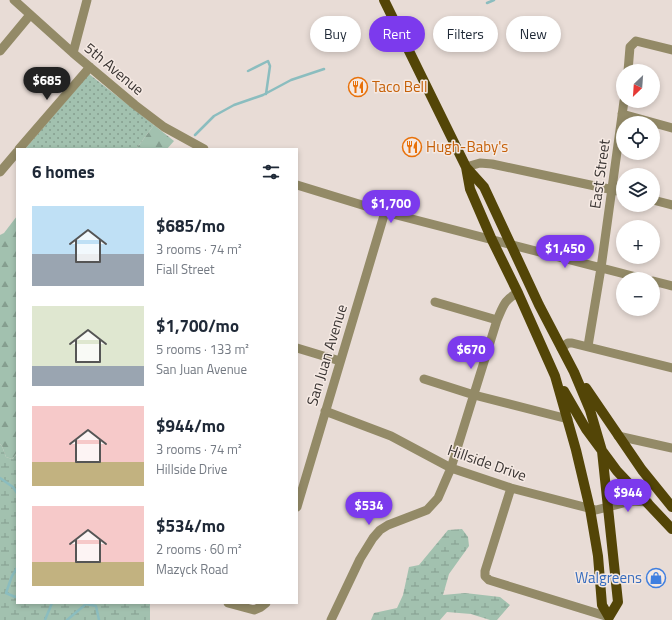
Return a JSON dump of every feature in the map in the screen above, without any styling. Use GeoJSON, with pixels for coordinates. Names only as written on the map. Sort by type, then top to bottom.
{"type":"FeatureCollection","features":[{"type":"Feature","properties":{"kind":"main road"},"geometry":{"type":"LineString","coordinates":[[384,0],[466,167],[484,187],[510,244],[574,372],[590,410],[602,451],[618,602],[609,618]]}},
{"type":"Feature","properties":{"kind":"main road"},"geometry":{"type":"LineString","coordinates":[[466,167],[470,189],[555,376],[586,429],[602,451],[618,471],[672,529]]}},
{"type":"Feature","properties":{"kind":"main road"},"geometry":{"type":"LineString","coordinates":[[574,372],[642,470],[672,507]]}},
{"type":"Feature","properties":{"kind":"main road"},"geometry":{"type":"LineString","coordinates":[[555,376],[568,419],[590,509],[598,556],[602,605],[609,618]]}},
{"type":"Feature","properties":{"kind":"street","name":"5th Avenue"},"geometry":{"type":"LineString","coordinates":[[14,0],[73,53],[135,105],[164,127],[202,148]]}},
{"type":"Feature","properties":{"kind":"street"},"geometry":{"type":"LineString","coordinates":[[73,53],[87,0]]}},
{"type":"Feature","properties":{"kind":"street"},"geometry":{"type":"LineString","coordinates":[[0,51],[30,15]]}},
{"type":"Feature","properties":{"kind":"street"},"geometry":{"type":"LineString","coordinates":[[629,64],[630,47],[636,41],[672,50]]}},
{"type":"Feature","properties":{"kind":"street"},"geometry":{"type":"LineString","coordinates":[[20,148],[90,67]]}},
{"type":"Feature","properties":{"kind":"street","name":"East Street"},"geometry":{"type":"LineString","coordinates":[[588,346],[601,268],[623,108]]}},
{"type":"Feature","properties":{"kind":"street"},"geometry":{"type":"LineString","coordinates":[[622,114],[672,128]]}},
{"type":"Feature","properties":{"kind":"street"},"geometry":{"type":"LineString","coordinates":[[0,172],[16,153]]}},
{"type":"Feature","properties":{"kind":"street"},"geometry":{"type":"LineString","coordinates":[[466,167],[480,163],[492,164],[616,190]]}},
{"type":"Feature","properties":{"kind":"street"},"geometry":{"type":"LineString","coordinates":[[298,185],[385,212],[617,272]]}},
{"type":"Feature","properties":{"kind":"street"},"geometry":{"type":"LineString","coordinates":[[660,202],[672,205]]}},
{"type":"Feature","properties":{"kind":"street","name":"San Juan Avenue"},"geometry":{"type":"LineString","coordinates":[[298,504],[385,212]]}},
{"type":"Feature","properties":{"kind":"street"},"geometry":{"type":"LineString","coordinates":[[660,283],[672,286]]}},
{"type":"Feature","properties":{"kind":"street"},"geometry":{"type":"LineString","coordinates":[[331,620],[360,559],[372,538],[388,525],[427,510],[438,498],[451,468],[497,320],[505,301],[510,296],[518,293]]}},
{"type":"Feature","properties":{"kind":"street"},"geometry":{"type":"LineString","coordinates":[[435,302],[497,320]]}},
{"type":"Feature","properties":{"kind":"street"},"geometry":{"type":"LineString","coordinates":[[561,348],[568,343],[588,346],[672,368]]}},
{"type":"Feature","properties":{"kind":"street"},"geometry":{"type":"LineString","coordinates":[[298,348],[340,361]]}},
{"type":"Feature","properties":{"kind":"street"},"geometry":{"type":"LineString","coordinates":[[424,379],[474,395],[568,419]]}},
{"type":"Feature","properties":{"kind":"street","name":"Hillside Drive"},"geometry":{"type":"LineString","coordinates":[[325,411],[391,436],[451,468],[511,488],[596,510],[631,501],[648,502]]}},
{"type":"Feature","properties":{"kind":"street"},"geometry":{"type":"LineString","coordinates":[[618,436],[672,448]]}},
{"type":"Feature","properties":{"kind":"street"},"geometry":{"type":"LineString","coordinates":[[511,488],[485,571],[489,580],[609,618]]}},
{"type":"Feature","properties":{"kind":"street"},"geometry":{"type":"LineString","coordinates":[[232,604],[254,610],[265,604]]}},
{"type":"Feature","properties":{"kind":"green space"},"geometry":{"type":"Polygon","coordinates":[[[89,74],[154,125],[137,148],[26,148],[89,74]]]}},
{"type":"Feature","properties":{"kind":"green space"},"geometry":{"type":"Polygon","coordinates":[[[154,125],[174,141],[168,148],[137,148],[154,125]]]}},
{"type":"Feature","properties":{"kind":"green space"},"geometry":{"type":"Polygon","coordinates":[[[16,217],[16,454],[12,459],[6,457],[0,444],[0,235],[4,233],[16,217]]]}},
{"type":"Feature","properties":{"kind":"green space"},"geometry":{"type":"Polygon","coordinates":[[[0,444],[6,457],[12,459],[16,454],[16,604],[150,604],[150,620],[0,620],[0,444]]]}},
{"type":"Feature","properties":{"kind":"green space"},"geometry":{"type":"Polygon","coordinates":[[[462,529],[468,537],[469,546],[449,574],[443,595],[465,593],[500,597],[510,605],[497,620],[490,620],[471,614],[447,612],[440,620],[371,620],[374,613],[397,608],[403,595],[409,567],[419,565],[448,530],[462,529]]]}},
{"type":"Feature","properties":{"kind":"waterway"},"geometry":{"type":"LineString","coordinates":[[487,3],[494,0]]}},
{"type":"Feature","properties":{"kind":"waterway"},"geometry":{"type":"LineString","coordinates":[[248,71],[268,61],[270,66],[266,94]]}},
{"type":"Feature","properties":{"kind":"waterway"},"geometry":{"type":"LineString","coordinates":[[195,135],[214,116],[234,105],[263,95],[291,80],[324,69]]}},
{"type":"Feature","properties":{"kind":"waterway"},"geometry":{"type":"LineString","coordinates":[[0,478],[13,487],[16,492]]}},
{"type":"Feature","properties":{"kind":"waterway"},"geometry":{"type":"LineString","coordinates":[[16,570],[6,593],[16,596]]}},
{"type":"Feature","properties":{"kind":"waterway"},"geometry":{"type":"LineString","coordinates":[[45,620],[52,604]]}},
{"type":"Feature","properties":{"kind":"waterway"},"geometry":{"type":"LineString","coordinates":[[67,620],[86,604],[96,606],[99,620]]}},
{"type":"Feature","properties":{"kind":"place","name":"Taco Bell"},"geometry":{"type":"Point","coordinates":[358,87]}},
{"type":"Feature","properties":{"kind":"place","name":"Hugh-Baby's"},"geometry":{"type":"Point","coordinates":[412,147]}},
{"type":"Feature","properties":{"kind":"place","name":"Walgreens"},"geometry":{"type":"Point","coordinates":[656,578]}}]}
